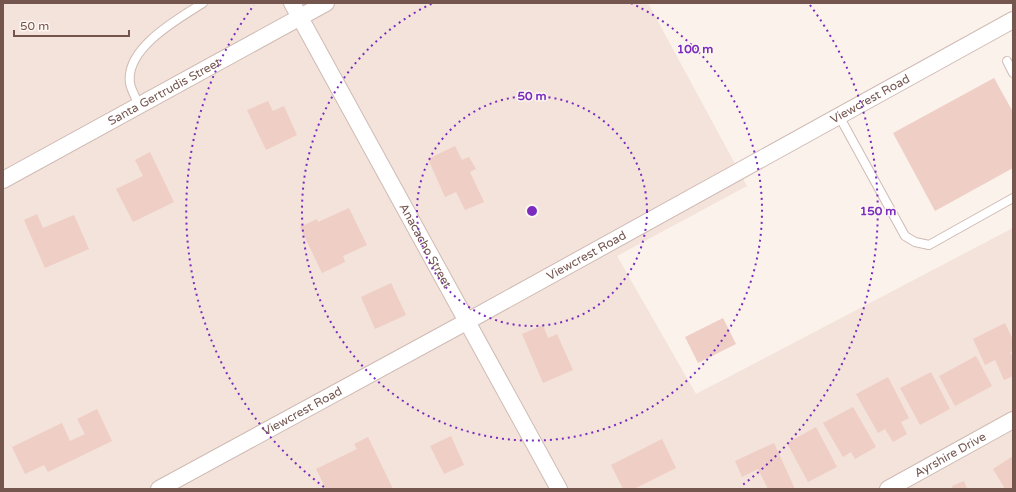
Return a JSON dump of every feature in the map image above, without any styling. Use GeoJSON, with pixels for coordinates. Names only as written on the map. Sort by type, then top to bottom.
{"type":"FeatureCollection","features":[{"type":"Feature","properties":{"kind":"street","name":"Anacacho Street"},"geometry":{"type":"LineString","coordinates":[[292,3],[559,489]]}},
{"type":"Feature","properties":{"kind":"street","name":"Santa Gertrudis Street"},"geometry":{"type":"LineString","coordinates":[[3,180],[326,3]]}},
{"type":"Feature","properties":{"kind":"street","name":"Viewcrest Road"},"geometry":{"type":"LineString","coordinates":[[159,489],[466,322],[1013,20]]}},
{"type":"Feature","properties":{"kind":"street","name":"Ayrshire Drive"},"geometry":{"type":"LineString","coordinates":[[888,489],[1013,420]]}},
{"type":"Feature","properties":{"kind":"lane"},"geometry":{"type":"LineString","coordinates":[[139,105],[130,83],[130,67],[143,47],[176,20],[203,3]]}},
{"type":"Feature","properties":{"kind":"lane"},"geometry":{"type":"LineString","coordinates":[[1007,61],[1013,73]]}},
{"type":"Feature","properties":{"kind":"lane"},"geometry":{"type":"LineString","coordinates":[[839,116],[905,236],[915,242],[929,245],[1013,198]]}},
{"type":"Feature","properties":{"kind":"shaded area"},"geometry":{"type":"Polygon","coordinates":[[[3,3],[648,3],[747,186],[617,256],[696,394],[1013,228],[1013,489],[3,489],[3,3]]]}},
{"type":"Feature","properties":{"kind":"building"},"geometry":{"type":"Polygon","coordinates":[[[994,78],[1013,112],[1013,168],[935,211],[893,133],[994,78]]]}},
{"type":"Feature","properties":{"kind":"building"},"geometry":{"type":"Polygon","coordinates":[[[268,101],[273,111],[284,106],[297,135],[266,150],[247,110],[268,101]]]}},
{"type":"Feature","properties":{"kind":"building"},"geometry":{"type":"Polygon","coordinates":[[[455,146],[462,160],[469,157],[476,169],[470,172],[484,202],[465,210],[456,192],[445,197],[428,159],[455,146]]]}},
{"type":"Feature","properties":{"kind":"building"},"geometry":{"type":"Polygon","coordinates":[[[150,152],[174,202],[133,222],[116,189],[143,176],[135,160],[150,152]]]}},
{"type":"Feature","properties":{"kind":"building"},"geometry":{"type":"Polygon","coordinates":[[[349,208],[367,245],[343,256],[345,262],[322,273],[300,227],[317,219],[318,222],[349,208]]]}},
{"type":"Feature","properties":{"kind":"building"},"geometry":{"type":"Polygon","coordinates":[[[37,214],[43,228],[74,215],[89,249],[45,268],[24,220],[37,214]]]}},
{"type":"Feature","properties":{"kind":"building"},"geometry":{"type":"Polygon","coordinates":[[[391,283],[406,315],[375,329],[361,297],[391,283]]]}},
{"type":"Feature","properties":{"kind":"building"},"geometry":{"type":"Polygon","coordinates":[[[723,318],[736,344],[698,363],[685,337],[723,318]]]}},
{"type":"Feature","properties":{"kind":"building"},"geometry":{"type":"Polygon","coordinates":[[[1005,323],[1013,340],[1013,351],[1010,352],[1013,358],[1013,376],[1004,380],[995,360],[985,365],[973,339],[1005,323]]]}},
{"type":"Feature","properties":{"kind":"building"},"geometry":{"type":"Polygon","coordinates":[[[543,325],[548,338],[557,334],[573,370],[543,383],[522,334],[543,325]]]}},
{"type":"Feature","properties":{"kind":"building"},"geometry":{"type":"Polygon","coordinates":[[[976,356],[992,386],[955,406],[939,376],[976,356]]]}},
{"type":"Feature","properties":{"kind":"building"},"geometry":{"type":"Polygon","coordinates":[[[931,372],[950,409],[920,425],[900,388],[931,372]]]}},
{"type":"Feature","properties":{"kind":"building"},"geometry":{"type":"Polygon","coordinates":[[[888,377],[909,418],[901,422],[907,434],[893,442],[885,429],[878,433],[856,394],[888,377]]]}},
{"type":"Feature","properties":{"kind":"building"},"geometry":{"type":"Polygon","coordinates":[[[853,407],[876,447],[855,459],[851,452],[843,457],[823,423],[853,407]]]}},
{"type":"Feature","properties":{"kind":"building"},"geometry":{"type":"Polygon","coordinates":[[[97,409],[112,441],[48,472],[44,465],[25,474],[12,447],[62,423],[70,441],[85,434],[77,419],[97,409]]]}},
{"type":"Feature","properties":{"kind":"building"},"geometry":{"type":"Polygon","coordinates":[[[816,427],[837,467],[808,482],[787,443],[816,427]]]}},
{"type":"Feature","properties":{"kind":"building"},"geometry":{"type":"Polygon","coordinates":[[[451,436],[464,465],[444,474],[430,446],[451,436]]]}},
{"type":"Feature","properties":{"kind":"building"},"geometry":{"type":"Polygon","coordinates":[[[368,437],[393,489],[326,489],[316,469],[357,449],[354,444],[368,437]]]}},
{"type":"Feature","properties":{"kind":"building"},"geometry":{"type":"Polygon","coordinates":[[[662,439],[676,468],[634,489],[623,489],[611,465],[662,439]]]}},
{"type":"Feature","properties":{"kind":"building"},"geometry":{"type":"Polygon","coordinates":[[[774,443],[795,489],[768,489],[758,469],[742,477],[735,461],[774,443]]]}},
{"type":"Feature","properties":{"kind":"building"},"geometry":{"type":"Polygon","coordinates":[[[1013,456],[1013,489],[1005,489],[993,469],[1013,456]]]}},
{"type":"Feature","properties":{"kind":"building"},"geometry":{"type":"Polygon","coordinates":[[[964,481],[967,489],[953,489],[952,486],[964,481]]]}}]}
